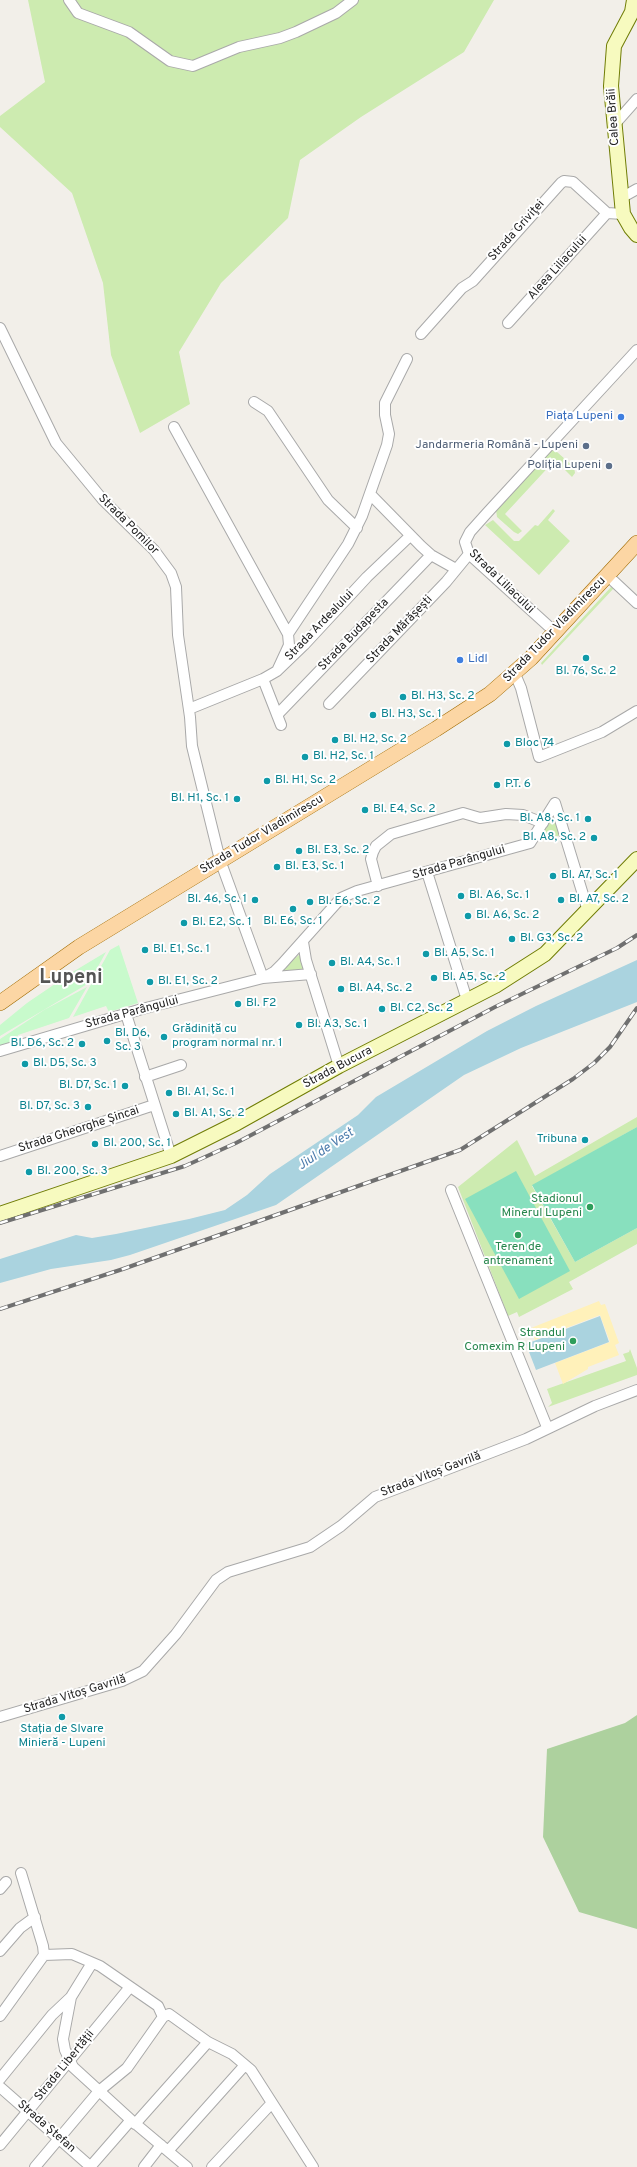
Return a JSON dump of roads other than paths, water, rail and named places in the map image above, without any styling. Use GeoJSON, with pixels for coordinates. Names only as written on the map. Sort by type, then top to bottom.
{"type":"FeatureCollection","features":[{"type":"Feature","properties":{"kind":"main road","name":"Calea Brăii"},"geometry":{"type":"LineString","coordinates":[[634,0],[632,12],[614,46],[611,86],[623,214],[637,235]]}},
{"type":"Feature","properties":{"kind":"main road","name":"Strada Tudor Vladimirescu"},"geometry":{"type":"LineString","coordinates":[[0,1003],[68,954],[470,708],[515,674],[637,543]]}},
{"type":"Feature","properties":{"kind":"main road","name":"Strada Bucura"},"geometry":{"type":"LineString","coordinates":[[0,1214],[171,1156],[237,1123],[339,1066],[495,986],[534,962],[560,940],[637,859]]}},
{"type":"Feature","properties":{"kind":"street"},"geometry":{"type":"LineString","coordinates":[[70,0],[78,13],[129,32],[170,61],[193,66],[239,47],[280,38],[296,32],[336,13],[353,0]]}},
{"type":"Feature","properties":{"kind":"street"},"geometry":{"type":"LineString","coordinates":[[614,125],[637,99]]}},
{"type":"Feature","properties":{"kind":"street","name":"Strada Griviţei"},"geometry":{"type":"LineString","coordinates":[[422,334],[462,288],[477,276],[564,181],[573,182],[607,213]]}},
{"type":"Feature","properties":{"kind":"street"},"geometry":{"type":"LineString","coordinates":[[621,198],[637,189]]}},
{"type":"Feature","properties":{"kind":"street"},"geometry":{"type":"LineString","coordinates":[[607,213],[623,214]]}},
{"type":"Feature","properties":{"kind":"street","name":"Aleea Liliacului"},"geometry":{"type":"LineString","coordinates":[[508,323],[607,213]]}},
{"type":"Feature","properties":{"kind":"street","name":"Strada Pomilor"},"geometry":{"type":"LineString","coordinates":[[0,328],[56,443],[103,500],[154,550],[170,573],[176,587],[178,635],[196,766],[220,860]]}},
{"type":"Feature","properties":{"kind":"street","name":"Strada Liliacului"},"geometry":{"type":"LineString","coordinates":[[555,632],[468,552],[465,542],[470,532],[637,350]]}},
{"type":"Feature","properties":{"kind":"street"},"geometry":{"type":"LineString","coordinates":[[277,670],[287,650],[288,634],[332,570],[357,528],[371,495],[388,440],[385,403],[407,359]]}},
{"type":"Feature","properties":{"kind":"street"},"geometry":{"type":"LineString","coordinates":[[254,402],[268,411],[328,500],[357,528]]}},
{"type":"Feature","properties":{"kind":"street"},"geometry":{"type":"LineString","coordinates":[[174,427],[288,634]]}},
{"type":"Feature","properties":{"kind":"street"},"geometry":{"type":"LineString","coordinates":[[371,495],[410,536],[431,555],[456,569]]}},
{"type":"Feature","properties":{"kind":"street","name":"Strada Ardealului"},"geometry":{"type":"LineString","coordinates":[[189,709],[263,679],[277,670],[410,536]]}},
{"type":"Feature","properties":{"kind":"street","name":"Strada Mărășești"},"geometry":{"type":"LineString","coordinates":[[329,704],[425,605],[456,569],[468,552]]}},
{"type":"Feature","properties":{"kind":"street","name":"Strada Budapesta"},"geometry":{"type":"LineString","coordinates":[[277,715],[431,555]]}},
{"type":"Feature","properties":{"kind":"street"},"geometry":{"type":"LineString","coordinates":[[607,575],[637,603]]}},
{"type":"Feature","properties":{"kind":"street"},"geometry":{"type":"LineString","coordinates":[[515,674],[521,688],[539,757],[602,732],[637,711]]}},
{"type":"Feature","properties":{"kind":"street"},"geometry":{"type":"LineString","coordinates":[[263,679],[281,725]]}},
{"type":"Feature","properties":{"kind":"street","name":"Strada Parângului"},"geometry":{"type":"LineString","coordinates":[[264,978],[274,972],[342,898],[349,894],[530,843],[555,803],[588,911]]}},
{"type":"Feature","properties":{"kind":"street"},"geometry":{"type":"LineString","coordinates":[[378,886],[371,859],[376,846],[391,834],[463,813],[480,818],[506,814],[523,815],[543,823]]}},
{"type":"Feature","properties":{"kind":"street"},"geometry":{"type":"LineString","coordinates":[[220,860],[264,978]]}},
{"type":"Feature","properties":{"kind":"street"},"geometry":{"type":"LineString","coordinates":[[427,872],[467,1000]]}},
{"type":"Feature","properties":{"kind":"street"},"geometry":{"type":"LineString","coordinates":[[303,942],[311,974],[339,1066]]}},
{"type":"Feature","properties":{"kind":"street","name":"Strada Parângului"},"geometry":{"type":"LineString","coordinates":[[0,1051],[126,1014],[264,978],[282,978],[311,974]]}},
{"type":"Feature","properties":{"kind":"street"},"geometry":{"type":"LineString","coordinates":[[126,1014],[154,1105]]}},
{"type":"Feature","properties":{"kind":"street"},"geometry":{"type":"LineString","coordinates":[[145,1077],[181,1065]]}},
{"type":"Feature","properties":{"kind":"street","name":"Strada Gheorghe Șincai"},"geometry":{"type":"LineString","coordinates":[[0,1156],[154,1105],[171,1156]]}},
{"type":"Feature","properties":{"kind":"street"},"geometry":{"type":"LineString","coordinates":[[451,1190],[547,1427]]}},
{"type":"Feature","properties":{"kind":"street","name":"Strada Vitoș Gavrilă"},"geometry":{"type":"LineString","coordinates":[[0,1718],[134,1676],[143,1671],[176,1634],[208,1588],[222,1575],[310,1547],[341,1526],[374,1497],[519,1442],[547,1427],[637,1390]]}},
{"type":"Feature","properties":{"kind":"street"},"geometry":{"type":"LineString","coordinates":[[0,2016],[44,1955],[35,1917],[21,1873]]}},
{"type":"Feature","properties":{"kind":"street"},"geometry":{"type":"LineString","coordinates":[[0,1951],[20,1928],[35,1917]]}},
{"type":"Feature","properties":{"kind":"street"},"geometry":{"type":"LineString","coordinates":[[44,1955],[72,1954],[92,1963],[113,1974],[158,2006],[163,2017]]}},
{"type":"Feature","properties":{"kind":"street"},"geometry":{"type":"LineString","coordinates":[[0,2079],[52,2015],[71,1997],[92,1963]]}},
{"type":"Feature","properties":{"kind":"street","name":"Strada Libertății"},"geometry":{"type":"LineString","coordinates":[[0,2144],[130,1987]]}},
{"type":"Feature","properties":{"kind":"street"},"geometry":{"type":"LineString","coordinates":[[71,1997],[63,2039],[69,2060],[73,2067],[133,2122],[187,2167]]}},
{"type":"Feature","properties":{"kind":"street"},"geometry":{"type":"LineString","coordinates":[[35,2167],[99,2091],[127,2068],[163,2017],[169,2014],[208,2042],[232,2054],[245,2064],[256,2076],[271,2104],[313,2167]]}},
{"type":"Feature","properties":{"kind":"street"},"geometry":{"type":"LineString","coordinates":[[91,2167],[208,2042]]}},
{"type":"Feature","properties":{"kind":"street"},"geometry":{"type":"LineString","coordinates":[[144,2167],[165,2148],[245,2064]]}},
{"type":"Feature","properties":{"kind":"street","name":"Strada Ștefan"},"geometry":{"type":"LineString","coordinates":[[0,2087],[91,2167]]}},
{"type":"Feature","properties":{"kind":"street"},"geometry":{"type":"LineString","coordinates":[[212,2167],[271,2104]]}},
{"type":"Feature","properties":{"kind":"water","name":"Jiul de Vest"},"geometry":{"type":"Polygon","coordinates":[[[637,960],[637,1002],[521,1048],[464,1075],[276,1205],[130,1255],[111,1260],[51,1269],[0,1283],[0,1259],[76,1235],[92,1238],[116,1234],[225,1210],[247,1195],[270,1174],[358,1115],[376,1097],[487,1031],[536,1006],[637,960]]]}},
{"type":"Feature","properties":{"kind":"water","name":"Strandul Comexim R Lupeni"},"geometry":{"type":"Polygon","coordinates":[[[600,1316],[609,1342],[536,1370],[526,1344],[600,1316]]]}},
{"type":"Feature","properties":{"kind":"railway"},"geometry":{"type":"LineString","coordinates":[[0,1223],[185,1166],[236,1143],[495,1007],[617,948],[637,935]]}},
{"type":"Feature","properties":{"kind":"railway"},"geometry":{"type":"LineString","coordinates":[[0,1309],[123,1269],[460,1150],[573,1079],[594,1063],[610,1047],[637,1008]]}},
{"type":"Feature","properties":{"kind":"place","name":"Piața Lupeni"},"geometry":{"type":"Point","coordinates":[621,417]}},
{"type":"Feature","properties":{"kind":"place","name":"Jandarmeria Română - Lupeni"},"geometry":{"type":"Point","coordinates":[586,446]}},
{"type":"Feature","properties":{"kind":"place","name":"Poliția Lupeni"},"geometry":{"type":"Point","coordinates":[609,466]}},
{"type":"Feature","properties":{"kind":"place","name":"Bl. 76, Sc. 2"},"geometry":{"type":"Point","coordinates":[586,658]}},
{"type":"Feature","properties":{"kind":"place","name":"Lidl"},"geometry":{"type":"Point","coordinates":[460,660]}},
{"type":"Feature","properties":{"kind":"place","name":"Bl. H3, Sc. 2"},"geometry":{"type":"Point","coordinates":[403,697]}},
{"type":"Feature","properties":{"kind":"place","name":"Bl. H3, Sc. 1"},"geometry":{"type":"Point","coordinates":[373,715]}},
{"type":"Feature","properties":{"kind":"place","name":"Bl. H2, Sc. 2"},"geometry":{"type":"Point","coordinates":[335,740]}},
{"type":"Feature","properties":{"kind":"place","name":"Bloc 74"},"geometry":{"type":"Point","coordinates":[507,744]}},
{"type":"Feature","properties":{"kind":"place","name":"Bl. H2, Sc. 1"},"geometry":{"type":"Point","coordinates":[305,757]}},
{"type":"Feature","properties":{"kind":"place","name":"Bl. H1, Sc. 2"},"geometry":{"type":"Point","coordinates":[267,781]}},
{"type":"Feature","properties":{"kind":"place","name":"P.T. 6"},"geometry":{"type":"Point","coordinates":[497,785]}},
{"type":"Feature","properties":{"kind":"place","name":"Bl. H1, Sc. 1"},"geometry":{"type":"Point","coordinates":[237,799]}},
{"type":"Feature","properties":{"kind":"place","name":"Bl. E4, Sc. 2"},"geometry":{"type":"Point","coordinates":[365,810]}},
{"type":"Feature","properties":{"kind":"place","name":"Bl. A8, Sc. 1"},"geometry":{"type":"Point","coordinates":[588,819]}},
{"type":"Feature","properties":{"kind":"place","name":"Bl. A8, Sc. 2"},"geometry":{"type":"Point","coordinates":[594,838]}},
{"type":"Feature","properties":{"kind":"place","name":"Bl. E3, Sc. 2"},"geometry":{"type":"Point","coordinates":[299,851]}},
{"type":"Feature","properties":{"kind":"place","name":"Bl. E3, Sc. 1"},"geometry":{"type":"Point","coordinates":[277,867]}},
{"type":"Feature","properties":{"kind":"place","name":"Bl. A7, Sc. 1"},"geometry":{"type":"Point","coordinates":[553,876]}},
{"type":"Feature","properties":{"kind":"place","name":"Bl. A6, Sc. 1"},"geometry":{"type":"Point","coordinates":[461,896]}},
{"type":"Feature","properties":{"kind":"place","name":"Bl. 46, Sc. 1"},"geometry":{"type":"Point","coordinates":[255,900]}},
{"type":"Feature","properties":{"kind":"place","name":"Bl. A7, Sc. 2"},"geometry":{"type":"Point","coordinates":[561,900]}},
{"type":"Feature","properties":{"kind":"place","name":"Bl. E6, Sc. 2"},"geometry":{"type":"Point","coordinates":[310,902]}},
{"type":"Feature","properties":{"kind":"place","name":"Bl. E6, Sc. 1"},"geometry":{"type":"Point","coordinates":[293,909]}},
{"type":"Feature","properties":{"kind":"place","name":"Bl. A6, Sc. 2"},"geometry":{"type":"Point","coordinates":[468,916]}},
{"type":"Feature","properties":{"kind":"place","name":"Bl. E2, Sc. 1"},"geometry":{"type":"Point","coordinates":[184,923]}},
{"type":"Feature","properties":{"kind":"place","name":"Bl. G3, Sc. 2"},"geometry":{"type":"Point","coordinates":[512,939]}},
{"type":"Feature","properties":{"kind":"place","name":"Bl. E1, Sc. 1"},"geometry":{"type":"Point","coordinates":[145,950]}},
{"type":"Feature","properties":{"kind":"place","name":"Bl. A5, Sc. 1"},"geometry":{"type":"Point","coordinates":[426,954]}},
{"type":"Feature","properties":{"kind":"place","name":"Bl. A4, Sc. 1"},"geometry":{"type":"Point","coordinates":[332,963]}},
{"type":"Feature","properties":{"kind":"place","name":"Bl. A5, Sc. 2"},"geometry":{"type":"Point","coordinates":[434,978]}},
{"type":"Feature","properties":{"kind":"place","name":"Bl. E1, Sc. 2"},"geometry":{"type":"Point","coordinates":[150,982]}},
{"type":"Feature","properties":{"kind":"place","name":"Bl. A4, Sc. 2"},"geometry":{"type":"Point","coordinates":[341,989]}},
{"type":"Feature","properties":{"kind":"place","name":"Bl. F2"},"geometry":{"type":"Point","coordinates":[238,1004]}},
{"type":"Feature","properties":{"kind":"place","name":"Bl. C2, Sc. 2"},"geometry":{"type":"Point","coordinates":[382,1009]}},
{"type":"Feature","properties":{"kind":"place","name":"Bl. A3, Sc. 1"},"geometry":{"type":"Point","coordinates":[299,1025]}},
{"type":"Feature","properties":{"kind":"place","name":"Grădiniță cu program normal nr. 1"},"geometry":{"type":"Point","coordinates":[164,1037]}},
{"type":"Feature","properties":{"kind":"place","name":"Bl. D6, Sc. 3"},"geometry":{"type":"Point","coordinates":[107,1041]}},
{"type":"Feature","properties":{"kind":"place","name":"Bl. D6, Sc. 2"},"geometry":{"type":"Point","coordinates":[82,1044]}},
{"type":"Feature","properties":{"kind":"place","name":"Bl. D5, Sc. 3"},"geometry":{"type":"Point","coordinates":[25,1064]}},
{"type":"Feature","properties":{"kind":"place","name":"Bl. D7, Sc. 1"},"geometry":{"type":"Point","coordinates":[125,1086]}},
{"type":"Feature","properties":{"kind":"place","name":"Bl. A1, Sc. 1"},"geometry":{"type":"Point","coordinates":[169,1093]}},
{"type":"Feature","properties":{"kind":"place","name":"Bl. D7, Sc. 3"},"geometry":{"type":"Point","coordinates":[88,1107]}},
{"type":"Feature","properties":{"kind":"place","name":"Bl. A1, Sc. 2"},"geometry":{"type":"Point","coordinates":[176,1114]}},
{"type":"Feature","properties":{"kind":"place","name":"Tribuna"},"geometry":{"type":"Point","coordinates":[585,1140]}},
{"type":"Feature","properties":{"kind":"place","name":"Bl. 200, Sc. 1"},"geometry":{"type":"Point","coordinates":[95,1144]}},
{"type":"Feature","properties":{"kind":"place","name":"Bl. 200, Sc. 3"},"geometry":{"type":"Point","coordinates":[29,1172]}},
{"type":"Feature","properties":{"kind":"place","name":"Stadionul Minerul Lupeni"},"geometry":{"type":"Point","coordinates":[590,1207]}},
{"type":"Feature","properties":{"kind":"place","name":"Teren de antrenament"},"geometry":{"type":"Point","coordinates":[518,1235]}},
{"type":"Feature","properties":{"kind":"place","name":"Strandul Comexim R Lupeni"},"geometry":{"type":"Point","coordinates":[573,1341]}},
{"type":"Feature","properties":{"kind":"place","name":"Stația de Slvare Minieră - Lupeni"},"geometry":{"type":"Point","coordinates":[62,1717]}},
{"type":"Feature","properties":{"kind":"district","name":"Lupeni"},"geometry":{"type":"Point","coordinates":[71,979]}}]}
